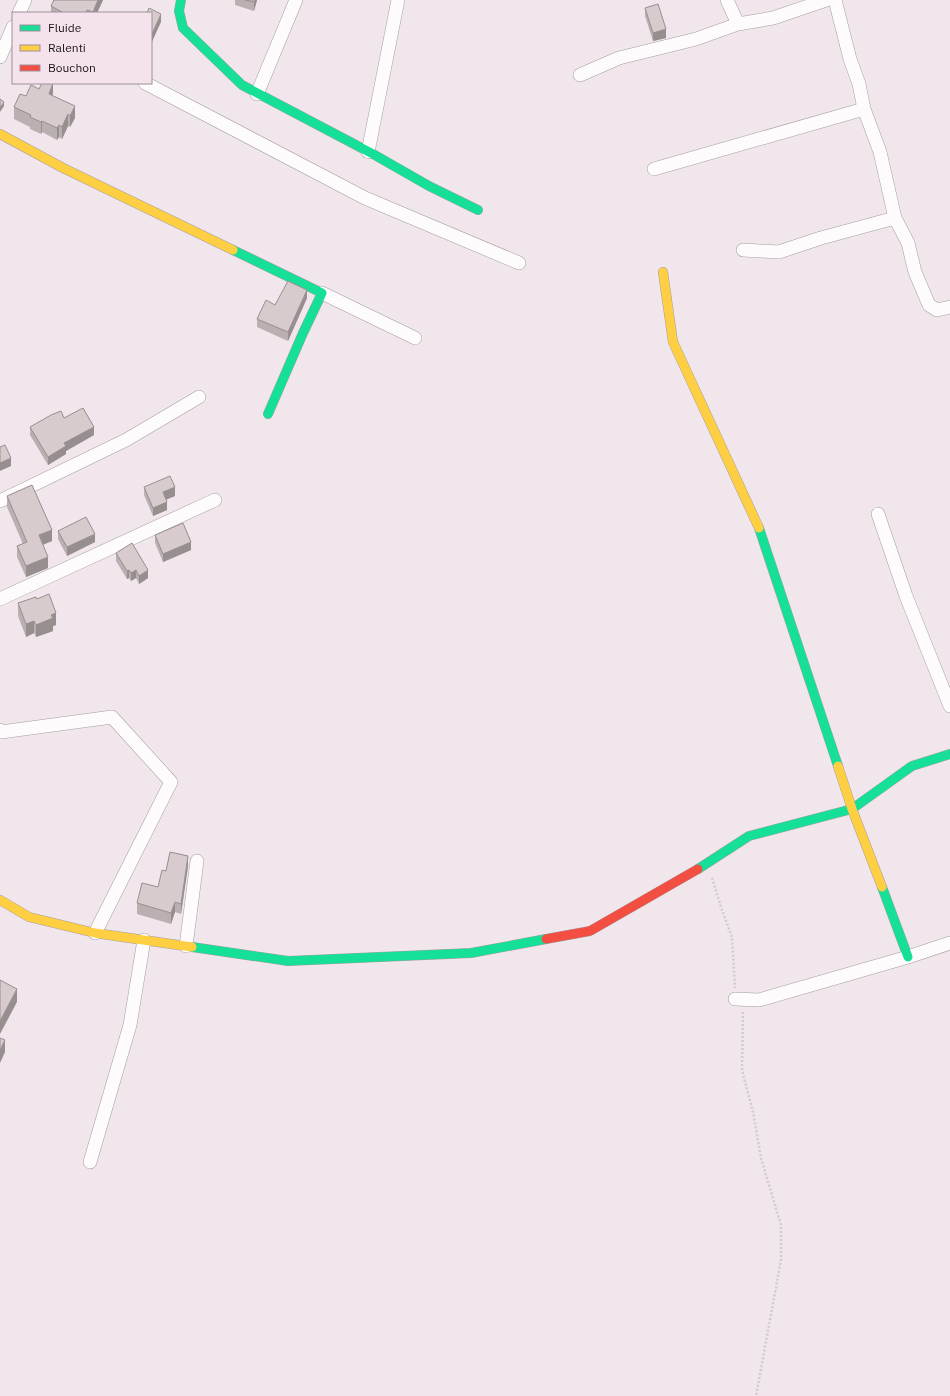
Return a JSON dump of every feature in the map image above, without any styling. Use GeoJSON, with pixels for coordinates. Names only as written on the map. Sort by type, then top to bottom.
{"type":"FeatureCollection","features":[{"type":"Feature","properties":{"kind":"street"},"geometry":{"type":"LineString","coordinates":[[19,12],[25,0]]}},
{"type":"Feature","properties":{"kind":"street"},"geometry":{"type":"LineString","coordinates":[[181,0],[179,11],[183,28],[242,85],[429,186],[478,210]]}},
{"type":"Feature","properties":{"kind":"street"},"geometry":{"type":"LineString","coordinates":[[257,94],[296,0]]}},
{"type":"Feature","properties":{"kind":"street"},"geometry":{"type":"LineString","coordinates":[[368,152],[398,0]]}},
{"type":"Feature","properties":{"kind":"street"},"geometry":{"type":"LineString","coordinates":[[727,0],[738,24]]}},
{"type":"Feature","properties":{"kind":"street"},"geometry":{"type":"LineString","coordinates":[[580,75],[619,58],[696,39],[738,24],[773,18],[826,0]]}},
{"type":"Feature","properties":{"kind":"street"},"geometry":{"type":"LineString","coordinates":[[835,0],[850,59],[859,84],[864,109],[880,152],[895,218],[908,243],[915,272],[928,305],[937,310],[950,307]]}},
{"type":"Feature","properties":{"kind":"street"},"geometry":{"type":"LineString","coordinates":[[0,57],[12,29]]}},
{"type":"Feature","properties":{"kind":"street"},"geometry":{"type":"LineString","coordinates":[[147,84],[365,198],[519,263]]}},
{"type":"Feature","properties":{"kind":"street"},"geometry":{"type":"LineString","coordinates":[[654,169],[864,109]]}},
{"type":"Feature","properties":{"kind":"street"},"geometry":{"type":"LineString","coordinates":[[0,134],[63,168],[415,338]]}},
{"type":"Feature","properties":{"kind":"street"},"geometry":{"type":"LineString","coordinates":[[743,250],[778,252],[821,238],[895,218]]}},
{"type":"Feature","properties":{"kind":"street"},"geometry":{"type":"LineString","coordinates":[[663,272],[673,342],[759,528],[852,809],[908,957]]}},
{"type":"Feature","properties":{"kind":"street"},"geometry":{"type":"LineString","coordinates":[[268,414],[303,332],[322,293]]}},
{"type":"Feature","properties":{"kind":"street"},"geometry":{"type":"LineString","coordinates":[[0,501],[126,440],[199,397]]}},
{"type":"Feature","properties":{"kind":"street"},"geometry":{"type":"LineString","coordinates":[[0,599],[215,500]]}},
{"type":"Feature","properties":{"kind":"street"},"geometry":{"type":"LineString","coordinates":[[878,514],[906,596],[950,706]]}},
{"type":"Feature","properties":{"kind":"street"},"geometry":{"type":"LineString","coordinates":[[0,730],[1,732],[112,717],[171,782],[95,933]]}},
{"type":"Feature","properties":{"kind":"street"},"geometry":{"type":"LineString","coordinates":[[0,900],[29,917],[95,933],[288,961],[471,953],[590,931],[701,867],[749,836],[852,809],[912,766],[950,754]]}},
{"type":"Feature","properties":{"kind":"street"},"geometry":{"type":"LineString","coordinates":[[186,946],[197,861]]}},
{"type":"Feature","properties":{"kind":"street"},"geometry":{"type":"LineString","coordinates":[[90,1162],[130,1025],[144,940]]}},
{"type":"Feature","properties":{"kind":"street"},"geometry":{"type":"LineString","coordinates":[[735,999],[759,1000],[908,957],[950,943]]}},
{"type":"Feature","properties":{"kind":"path"},"geometry":{"type":"LineString","coordinates":[[701,867],[710,873],[732,937],[735,999],[743,1010],[742,1070],[753,1112],[761,1158],[781,1225],[781,1260],[756,1396]]}},
{"type":"Feature","properties":{"kind":"building"},"geometry":{"type":"Polygon","coordinates":[[[54,0],[98,0],[93,12],[87,10],[86,12],[62,12],[51,6],[54,0]]]}},
{"type":"Feature","properties":{"kind":"building"},"geometry":{"type":"Polygon","coordinates":[[[658,4],[666,29],[653,33],[645,8],[658,4]]]}},
{"type":"Feature","properties":{"kind":"building"},"geometry":{"type":"Polygon","coordinates":[[[149,8],[161,14],[152,34],[152,12],[147,12],[149,8]]]}},
{"type":"Feature","properties":{"kind":"building"},"geometry":{"type":"Polygon","coordinates":[[[42,84],[53,84],[49,94],[75,106],[70,116],[68,114],[62,127],[59,125],[57,128],[42,121],[41,122],[30,117],[31,115],[14,107],[20,94],[26,96],[31,85],[39,89],[42,84]]]}},
{"type":"Feature","properties":{"kind":"building"},"geometry":{"type":"Polygon","coordinates":[[[0,99],[4,102],[0,108],[0,99]]]}},
{"type":"Feature","properties":{"kind":"building"},"geometry":{"type":"Polygon","coordinates":[[[288,281],[307,290],[288,332],[257,319],[266,300],[275,305],[288,281]]]}},
{"type":"Feature","properties":{"kind":"building"},"geometry":{"type":"Polygon","coordinates":[[[83,408],[94,427],[64,443],[66,446],[48,457],[30,427],[61,411],[64,418],[83,408]]]}},
{"type":"Feature","properties":{"kind":"building"},"geometry":{"type":"Polygon","coordinates":[[[5,445],[11,458],[0,463],[0,447],[5,445]]]}},
{"type":"Feature","properties":{"kind":"building"},"geometry":{"type":"Polygon","coordinates":[[[170,476],[175,487],[163,492],[167,502],[153,508],[144,487],[170,476]]]}},
{"type":"Feature","properties":{"kind":"building"},"geometry":{"type":"Polygon","coordinates":[[[32,485],[52,530],[39,535],[48,557],[26,566],[17,546],[27,542],[7,496],[32,485]]]}},
{"type":"Feature","properties":{"kind":"building"},"geometry":{"type":"Polygon","coordinates":[[[86,517],[95,534],[67,547],[58,531],[86,517]]]}},
{"type":"Feature","properties":{"kind":"building"},"geometry":{"type":"Polygon","coordinates":[[[183,523],[191,542],[163,554],[155,535],[183,523]]]}},
{"type":"Feature","properties":{"kind":"building"},"geometry":{"type":"Polygon","coordinates":[[[132,543],[148,570],[139,576],[136,570],[131,573],[129,570],[127,571],[116,553],[132,543]]]}},
{"type":"Feature","properties":{"kind":"building"},"geometry":{"type":"Polygon","coordinates":[[[49,594],[56,613],[51,615],[53,618],[36,625],[34,621],[26,624],[18,603],[36,597],[37,599],[49,594]]]}},
{"type":"Feature","properties":{"kind":"building"},"geometry":{"type":"Polygon","coordinates":[[[170,852],[188,856],[181,904],[175,902],[171,913],[137,903],[142,883],[158,887],[162,870],[166,871],[170,852]]]}},
{"type":"Feature","properties":{"kind":"building"},"geometry":{"type":"Polygon","coordinates":[[[0,980],[17,989],[0,1021],[0,980]]]}},
{"type":"Feature","properties":{"kind":"building"},"geometry":{"type":"Polygon","coordinates":[[[0,1038],[5,1040],[0,1050],[0,1038]]]}},
{"type":"Feature","properties":{"kind":"traffic: fast"},"geometry":{"type":"LineString","coordinates":[[181,0],[179,11],[183,28],[242,85],[373,154],[429,186],[478,210]]}},
{"type":"Feature","properties":{"kind":"traffic: fast"},"geometry":{"type":"LineString","coordinates":[[233,250],[322,293],[268,414]]}},
{"type":"Feature","properties":{"kind":"traffic: fast"},"geometry":{"type":"LineString","coordinates":[[759,528],[838,766]]}},
{"type":"Feature","properties":{"kind":"traffic: fast"},"geometry":{"type":"LineString","coordinates":[[698,869],[749,836],[852,809],[912,766],[950,754]]}},
{"type":"Feature","properties":{"kind":"traffic: fast"},"geometry":{"type":"LineString","coordinates":[[882,887],[908,957]]}},
{"type":"Feature","properties":{"kind":"traffic: fast"},"geometry":{"type":"LineString","coordinates":[[192,947],[288,961],[471,953],[546,939]]}},
{"type":"Feature","properties":{"kind":"traffic: slow"},"geometry":{"type":"LineString","coordinates":[[0,134],[63,168],[233,250]]}},
{"type":"Feature","properties":{"kind":"traffic: slow"},"geometry":{"type":"LineString","coordinates":[[663,272],[673,342],[759,528]]}},
{"type":"Feature","properties":{"kind":"traffic: slow"},"geometry":{"type":"LineString","coordinates":[[838,766],[852,809],[882,887]]}},
{"type":"Feature","properties":{"kind":"traffic: slow"},"geometry":{"type":"LineString","coordinates":[[0,900],[29,917],[95,933],[192,947]]}},
{"type":"Feature","properties":{"kind":"traffic: jam"},"geometry":{"type":"LineString","coordinates":[[546,939],[590,931],[698,869]]}}]}
